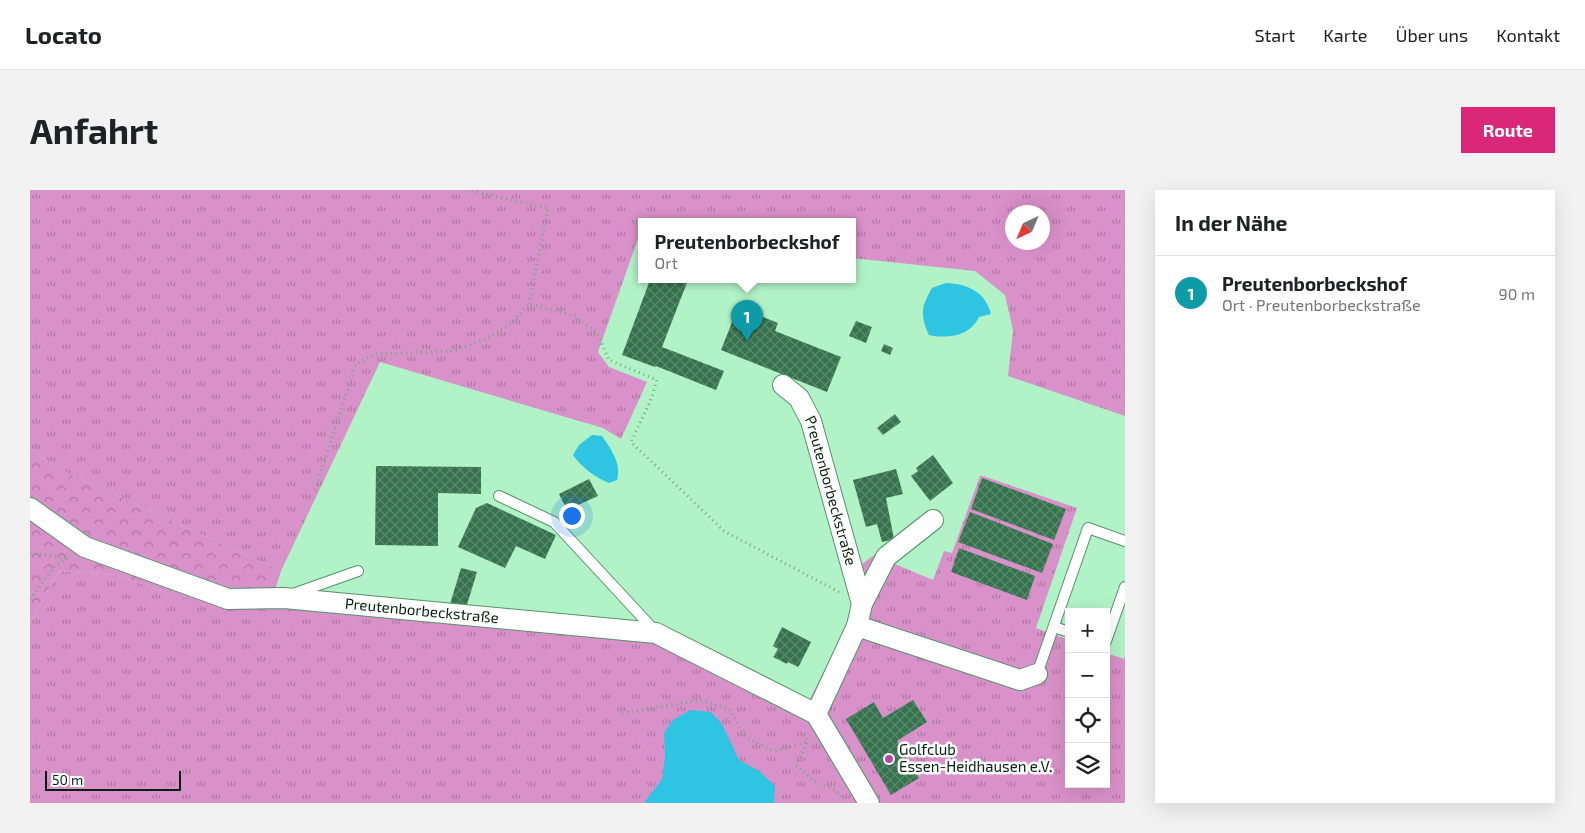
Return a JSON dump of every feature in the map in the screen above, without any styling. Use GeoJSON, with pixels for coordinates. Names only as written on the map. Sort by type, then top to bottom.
{"type":"FeatureCollection","features":[{"type":"Feature","properties":{"kind":"street","name":"Preutenborbeckstraße"},"geometry":{"type":"LineString","coordinates":[[784,385],[799,398],[811,421],[862,604]]}},
{"type":"Feature","properties":{"kind":"street","name":"Preutenborbeckstraße"},"geometry":{"type":"LineString","coordinates":[[30,508],[85,547],[228,599],[284,598],[656,632],[816,714],[857,626],[862,604],[886,556],[933,520]]}},
{"type":"Feature","properties":{"kind":"street"},"geometry":{"type":"LineString","coordinates":[[857,626],[1020,680],[1037,674]]}},
{"type":"Feature","properties":{"kind":"street"},"geometry":{"type":"LineString","coordinates":[[816,714],[869,803]]}},
{"type":"Feature","properties":{"kind":"lane"},"geometry":{"type":"LineString","coordinates":[[499,496],[554,522],[656,632]]}},
{"type":"Feature","properties":{"kind":"lane"},"geometry":{"type":"LineString","coordinates":[[1037,674],[1088,528],[1125,541]]}},
{"type":"Feature","properties":{"kind":"lane"},"geometry":{"type":"LineString","coordinates":[[284,598],[358,570]]}},
{"type":"Feature","properties":{"kind":"lane"},"geometry":{"type":"LineString","coordinates":[[1110,630],[1125,587]]}},
{"type":"Feature","properties":{"kind":"lane"},"geometry":{"type":"LineString","coordinates":[[1054,627],[1065,631]]}},
{"type":"Feature","properties":{"kind":"path"},"geometry":{"type":"LineString","coordinates":[[315,490],[356,364],[376,354],[452,351],[487,339],[512,322],[529,304],[548,208],[467,190]]}},
{"type":"Feature","properties":{"kind":"path"},"geometry":{"type":"LineString","coordinates":[[529,304],[575,316],[597,333],[609,360],[657,380],[650,402],[631,442],[724,531],[862,604]]}},
{"type":"Feature","properties":{"kind":"path"},"geometry":{"type":"LineString","coordinates":[[30,599],[55,566],[85,547]]}},
{"type":"Feature","properties":{"kind":"path"},"geometry":{"type":"LineString","coordinates":[[30,553],[67,558]]}},
{"type":"Feature","properties":{"kind":"path"},"geometry":{"type":"LineString","coordinates":[[622,713],[701,700],[729,709],[748,738],[775,751],[807,742]]}},
{"type":"Feature","properties":{"kind":"path"},"geometry":{"type":"LineString","coordinates":[[816,714],[807,742],[796,765],[813,781],[836,790],[847,803]]}},
{"type":"Feature","properties":{"kind":"green space"},"geometry":{"type":"Polygon","coordinates":[[[30,190],[1125,190],[1125,416],[1008,376],[1013,330],[1005,295],[975,271],[856,258],[856,218],[638,218],[638,239],[598,352],[609,367],[647,382],[621,439],[603,428],[380,362],[281,571],[59,469],[30,449],[30,190]]]}},
{"type":"Feature","properties":{"kind":"green space"},"geometry":{"type":"Polygon","coordinates":[[[30,449],[59,469],[281,571],[273,597],[182,598],[116,575],[59,571],[30,623],[30,449]]]}},
{"type":"Feature","properties":{"kind":"green space","name":"Golfclub Essen-Heidhausen e.V."},"geometry":{"type":"Polygon","coordinates":[[[980,476],[1077,508],[1036,628],[1065,639],[1065,788],[1110,788],[1110,654],[1124,659],[1125,656],[1125,803],[30,803],[30,623],[59,571],[116,575],[182,598],[273,597],[661,626],[810,699],[852,616],[862,564],[881,550],[890,562],[933,580],[944,551],[952,553],[980,476]]]}},
{"type":"Feature","properties":{"kind":"water"},"geometry":{"type":"Polygon","coordinates":[[[946,283],[968,287],[980,294],[991,314],[979,317],[970,328],[958,335],[944,337],[929,335],[924,322],[924,306],[932,288],[946,283]]]}},
{"type":"Feature","properties":{"kind":"water"},"geometry":{"type":"Polygon","coordinates":[[[592,435],[602,436],[612,451],[617,462],[617,480],[609,483],[599,478],[584,468],[573,455],[579,445],[592,435]]]}},
{"type":"Feature","properties":{"kind":"water"},"geometry":{"type":"Polygon","coordinates":[[[690,710],[711,712],[722,724],[739,760],[759,771],[775,786],[774,803],[644,803],[662,779],[665,757],[664,733],[673,720],[690,710]]]}},
{"type":"Feature","properties":{"kind":"building"},"geometry":{"type":"Polygon","coordinates":[[[649,283],[687,283],[662,347],[724,371],[716,390],[656,366],[622,355],[649,283]]]}},
{"type":"Feature","properties":{"kind":"building"},"geometry":{"type":"Polygon","coordinates":[[[738,307],[778,323],[775,331],[841,357],[827,392],[721,350],[738,307]]]}},
{"type":"Feature","properties":{"kind":"building"},"geometry":{"type":"Polygon","coordinates":[[[856,321],[872,327],[866,343],[849,336],[856,321]]]}},
{"type":"Feature","properties":{"kind":"building"},"geometry":{"type":"Polygon","coordinates":[[[884,344],[893,348],[890,355],[881,351],[884,344]]]}},
{"type":"Feature","properties":{"kind":"building"},"geometry":{"type":"Polygon","coordinates":[[[895,414],[901,422],[883,435],[877,428],[895,414]]]}},
{"type":"Feature","properties":{"kind":"building"},"geometry":{"type":"Polygon","coordinates":[[[933,455],[953,483],[930,501],[911,476],[918,471],[916,468],[933,455]]]}},
{"type":"Feature","properties":{"kind":"building"},"geometry":{"type":"Polygon","coordinates":[[[376,466],[481,467],[481,494],[438,493],[438,546],[375,545],[376,466]]]}},
{"type":"Feature","properties":{"kind":"building"},"geometry":{"type":"Polygon","coordinates":[[[896,469],[903,494],[886,498],[894,539],[882,542],[877,524],[866,527],[853,480],[896,469]]]}},
{"type":"Feature","properties":{"kind":"building"},"geometry":{"type":"Polygon","coordinates":[[[982,478],[1066,509],[1054,540],[971,509],[982,478]]]}},
{"type":"Feature","properties":{"kind":"building"},"geometry":{"type":"Polygon","coordinates":[[[589,479],[598,496],[567,510],[559,494],[589,479]]]}},
{"type":"Feature","properties":{"kind":"building"},"geometry":{"type":"Polygon","coordinates":[[[487,503],[556,535],[545,559],[516,546],[505,568],[458,547],[476,508],[487,503]]]}},
{"type":"Feature","properties":{"kind":"building"},"geometry":{"type":"Polygon","coordinates":[[[970,512],[1053,544],[1042,573],[958,542],[970,512]]]}},
{"type":"Feature","properties":{"kind":"building"},"geometry":{"type":"Polygon","coordinates":[[[959,548],[1035,576],[1027,600],[951,572],[959,548]]]}},
{"type":"Feature","properties":{"kind":"building"},"geometry":{"type":"Polygon","coordinates":[[[461,568],[477,572],[466,608],[450,604],[461,568]]]}},
{"type":"Feature","properties":{"kind":"building"},"geometry":{"type":"Polygon","coordinates":[[[782,627],[811,642],[798,667],[773,657],[778,649],[773,646],[782,627]]]}},
{"type":"Feature","properties":{"kind":"building","name":"Golfclub Essen-Heidhausen e.V."},"geometry":{"type":"Polygon","coordinates":[[[913,700],[927,722],[897,741],[919,778],[891,795],[846,719],[874,702],[883,718],[913,700]]]}},
{"type":"Feature","properties":{"kind":"place","name":"Preutenborbeckshof"},"geometry":{"type":"Point","coordinates":[747,341]}},
{"type":"Feature","properties":{"kind":"place","name":"Golfclub Essen-Heidhausen e.V."},"geometry":{"type":"Point","coordinates":[889,759]}}]}
